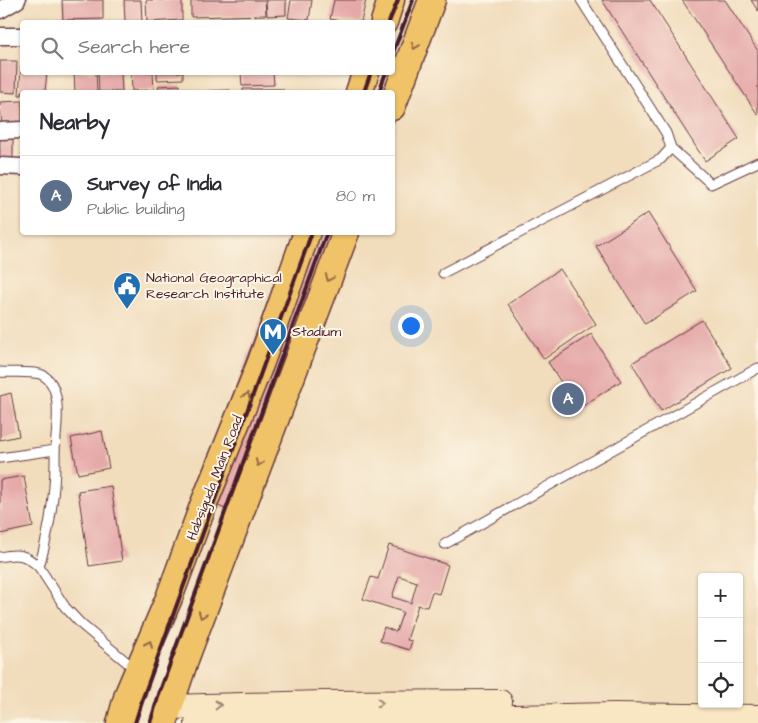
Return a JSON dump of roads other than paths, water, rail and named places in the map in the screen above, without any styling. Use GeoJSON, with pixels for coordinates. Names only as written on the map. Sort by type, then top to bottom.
{"type":"FeatureCollection","features":[{"type":"Feature","properties":{"kind":"main road"},"geometry":{"type":"LineString","coordinates":[[385,20],[391,0]]}},
{"type":"Feature","properties":{"kind":"main road"},"geometry":{"type":"LineString","coordinates":[[395,99],[432,0]]}},
{"type":"Feature","properties":{"kind":"main road"},"geometry":{"type":"LineString","coordinates":[[360,90],[365,75]]}},
{"type":"Feature","properties":{"kind":"main road","name":"Habsiguda Main Road"},"geometry":{"type":"LineString","coordinates":[[120,723],[137,670],[169,598],[260,362],[306,235]]}},
{"type":"Feature","properties":{"kind":"main road"},"geometry":{"type":"LineString","coordinates":[[167,715],[186,657],[345,235]]}},
{"type":"Feature","properties":{"kind":"street"},"geometry":{"type":"LineString","coordinates":[[0,10],[17,0]]}},
{"type":"Feature","properties":{"kind":"street"},"geometry":{"type":"LineString","coordinates":[[0,36],[20,36]]}},
{"type":"Feature","properties":{"kind":"street"},"geometry":{"type":"LineString","coordinates":[[0,131],[20,130]]}},
{"type":"Feature","properties":{"kind":"street"},"geometry":{"type":"LineString","coordinates":[[0,166],[20,167]]}},
{"type":"Feature","properties":{"kind":"street"},"geometry":{"type":"LineString","coordinates":[[197,723],[321,716],[698,702]]}},
{"type":"Feature","properties":{"kind":"street"},"geometry":{"type":"LineString","coordinates":[[743,703],[758,703]]}},
{"type":"Feature","properties":{"kind":"street"},"geometry":{"type":"LineString","coordinates":[[167,715],[515,720],[758,717]]}},
{"type":"Feature","properties":{"kind":"lane"},"geometry":{"type":"LineString","coordinates":[[581,0],[666,133],[671,148],[711,184],[758,162]]}},
{"type":"Feature","properties":{"kind":"lane"},"geometry":{"type":"LineString","coordinates":[[443,273],[661,159],[671,148]]}},
{"type":"Feature","properties":{"kind":"lane"},"geometry":{"type":"LineString","coordinates":[[445,544],[758,368]]}},
{"type":"Feature","properties":{"kind":"lane"},"geometry":{"type":"LineString","coordinates":[[0,372],[42,375],[52,384],[57,399],[51,518],[39,567]]}},
{"type":"Feature","properties":{"kind":"lane"},"geometry":{"type":"LineString","coordinates":[[0,458],[55,450]]}},
{"type":"Feature","properties":{"kind":"lane"},"geometry":{"type":"LineString","coordinates":[[0,557],[14,554],[21,555],[33,562],[39,567],[57,597],[82,625],[137,670]]}},
{"type":"Feature","properties":{"kind":"railway"},"geometry":{"type":"LineString","coordinates":[[390,20],[398,0]]}},
{"type":"Feature","properties":{"kind":"railway"},"geometry":{"type":"LineString","coordinates":[[395,47],[413,0]]}},
{"type":"Feature","properties":{"kind":"railway"},"geometry":{"type":"LineString","coordinates":[[365,90],[370,75]]}},
{"type":"Feature","properties":{"kind":"railway"},"geometry":{"type":"LineString","coordinates":[[380,90],[385,75]]}},
{"type":"Feature","properties":{"kind":"railway"},"geometry":{"type":"LineString","coordinates":[[135,723],[311,235]]}},
{"type":"Feature","properties":{"kind":"railway"},"geometry":{"type":"LineString","coordinates":[[150,723],[326,235]]}},
{"type":"Feature","properties":{"kind":"place","name":"National Geographical Research Institute"},"geometry":{"type":"Point","coordinates":[127,310]}},
{"type":"Feature","properties":{"kind":"place","name":"Stadium"},"geometry":{"type":"Point","coordinates":[273,356]}},
{"type":"Feature","properties":{"kind":"place","name":"Survey of India"},"geometry":{"type":"Point","coordinates":[568,399]}}]}
